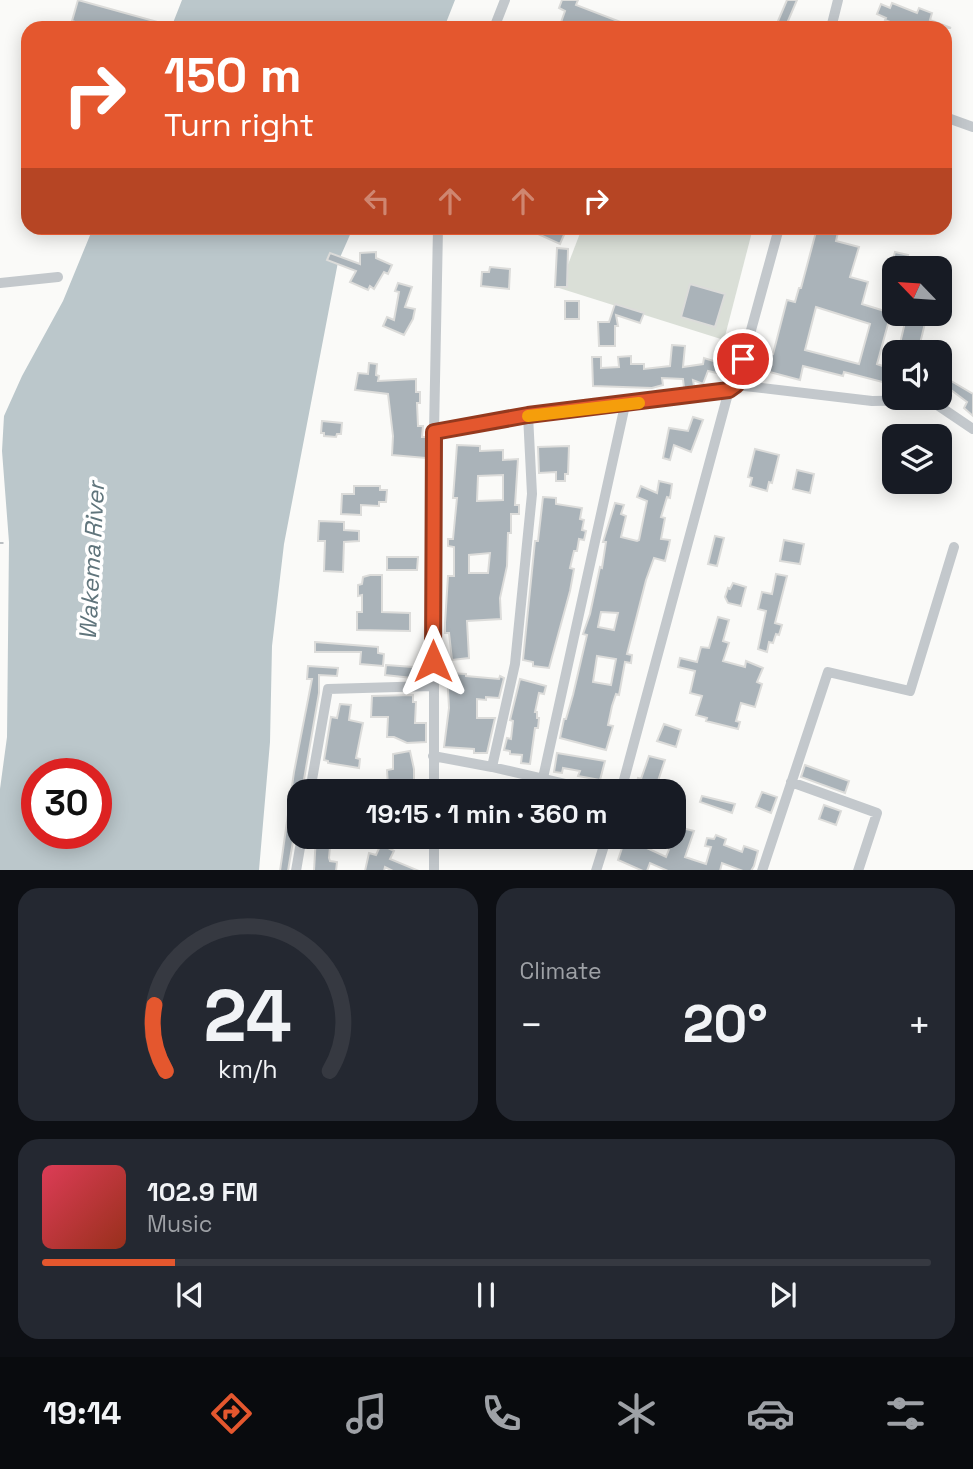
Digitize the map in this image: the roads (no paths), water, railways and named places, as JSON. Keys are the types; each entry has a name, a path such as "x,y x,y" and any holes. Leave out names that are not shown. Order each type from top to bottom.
{"street":[{"path":"497,21 505,0"},
{"path":"832,21 837,0"},
{"path":"952,120 973,127"},
{"path":"434,779 432,686 438,235"},
{"path":"624,779 777,235"},
{"path":"0,283 58,277"},
{"path":"434,432 528,415 625,405 732,388 872,401 930,400 973,429"},
{"path":"543,778 625,405"},
{"path":"492,767 517,651 532,494 528,415"},
{"path":"762,870 828,672 910,691 954,547"},
{"path":"312,779 328,689 432,686"},
{"path":"433,756 547,779"},
{"path":"791,782 877,813 858,870"},
{"path":"296,870 300,849"},
{"path":"434,849 434,870"},
{"path":"596,870 603,849"}],"water":[{"path":"182,0 455,0 447,21 174,21"},
{"name":"Wakema River","path":"90,235 350,235 338,262 284,544 272,646 270,742 259,870 0,870 0,789 7,737 9,542 2,451 4,416 22,376 63,301"}]}
